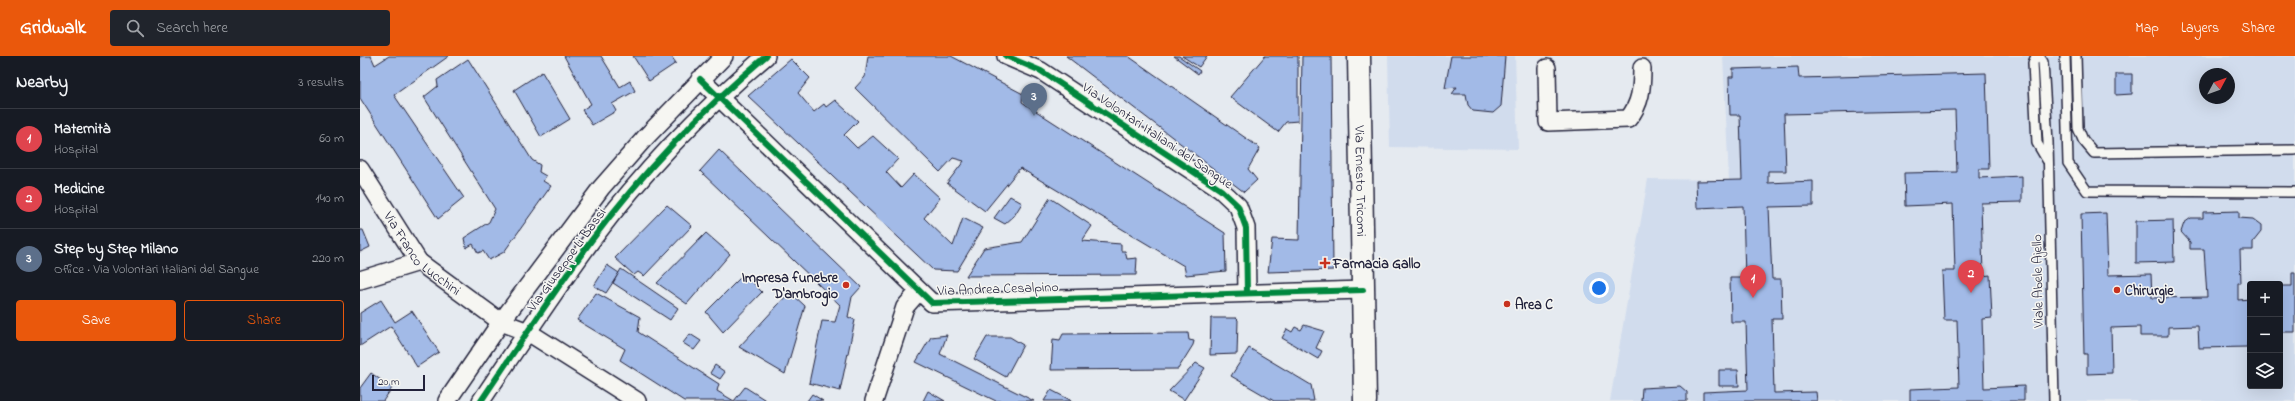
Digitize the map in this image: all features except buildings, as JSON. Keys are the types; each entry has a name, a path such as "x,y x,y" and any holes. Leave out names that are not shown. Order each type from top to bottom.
{"street":[{"name":"Via Giuseppe Li Bassi","path":"447,401 501,322 601,188 700,78 724,56"},
{"name":"Via Giuseppe Li Bassi","path":"481,401 592,240 658,161 719,97 766,56"},
{"name":"Via Volontari Italiani del Sangue","path":"1006,56 1041,71 1221,190 1238,206 1246,228 1247,293"},
{"name":"Via Ernesto Tricomi","path":"1359,56 1365,401"},
{"path":"1547,68 1548,122 1628,118 1636,110 1640,96 1642,68"},
{"name":"Via Andrea Cesalpino","path":"700,78 932,303 1363,290"},
{"name":"Via Franco Lucchini","path":"360,169 419,262 501,322 528,332 637,401"},
{"path":"360,280 419,262"},
{"path":"874,401 905,307 920,291"}],"lane":[{"name":"Viale Abele Ajello","path":"2038,56 2033,63 2037,143 2048,161 2054,401"},
{"path":"2065,56 2068,163 2087,191 2295,192"},
{"path":"2076,56 2078,128 2083,140 2094,153 2295,150"},
{"path":"2067,147 2083,140"}],"shaded area":[{"path":"1388,56 1515,56 1518,149 1390,147"},
{"path":"1723,56 2295,56 2295,401 1610,401 1648,179 1729,180"}],"cycle path":[{"path":"481,401 535,320 591,241 631,191 696,120 766,56"},
{"path":"1006,56 1041,71 1221,190 1238,206 1246,228 1247,293"},
{"path":"700,79 932,303 1363,290"}],"place":[{"name":"Step by Step Milano","path":"1034,116"},
{"name":"Farmacia Gallo","path":"1325,263"},
{"name":"Impresa funebre D'ambrogio","path":"846,285"},
{"name":"Chirurgie","path":"2117,290"},
{"name":"Medicine","path":"1971,293"},
{"name":"Maternità","path":"1753,298"},
{"name":"Area C","path":"1507,304"}]}
